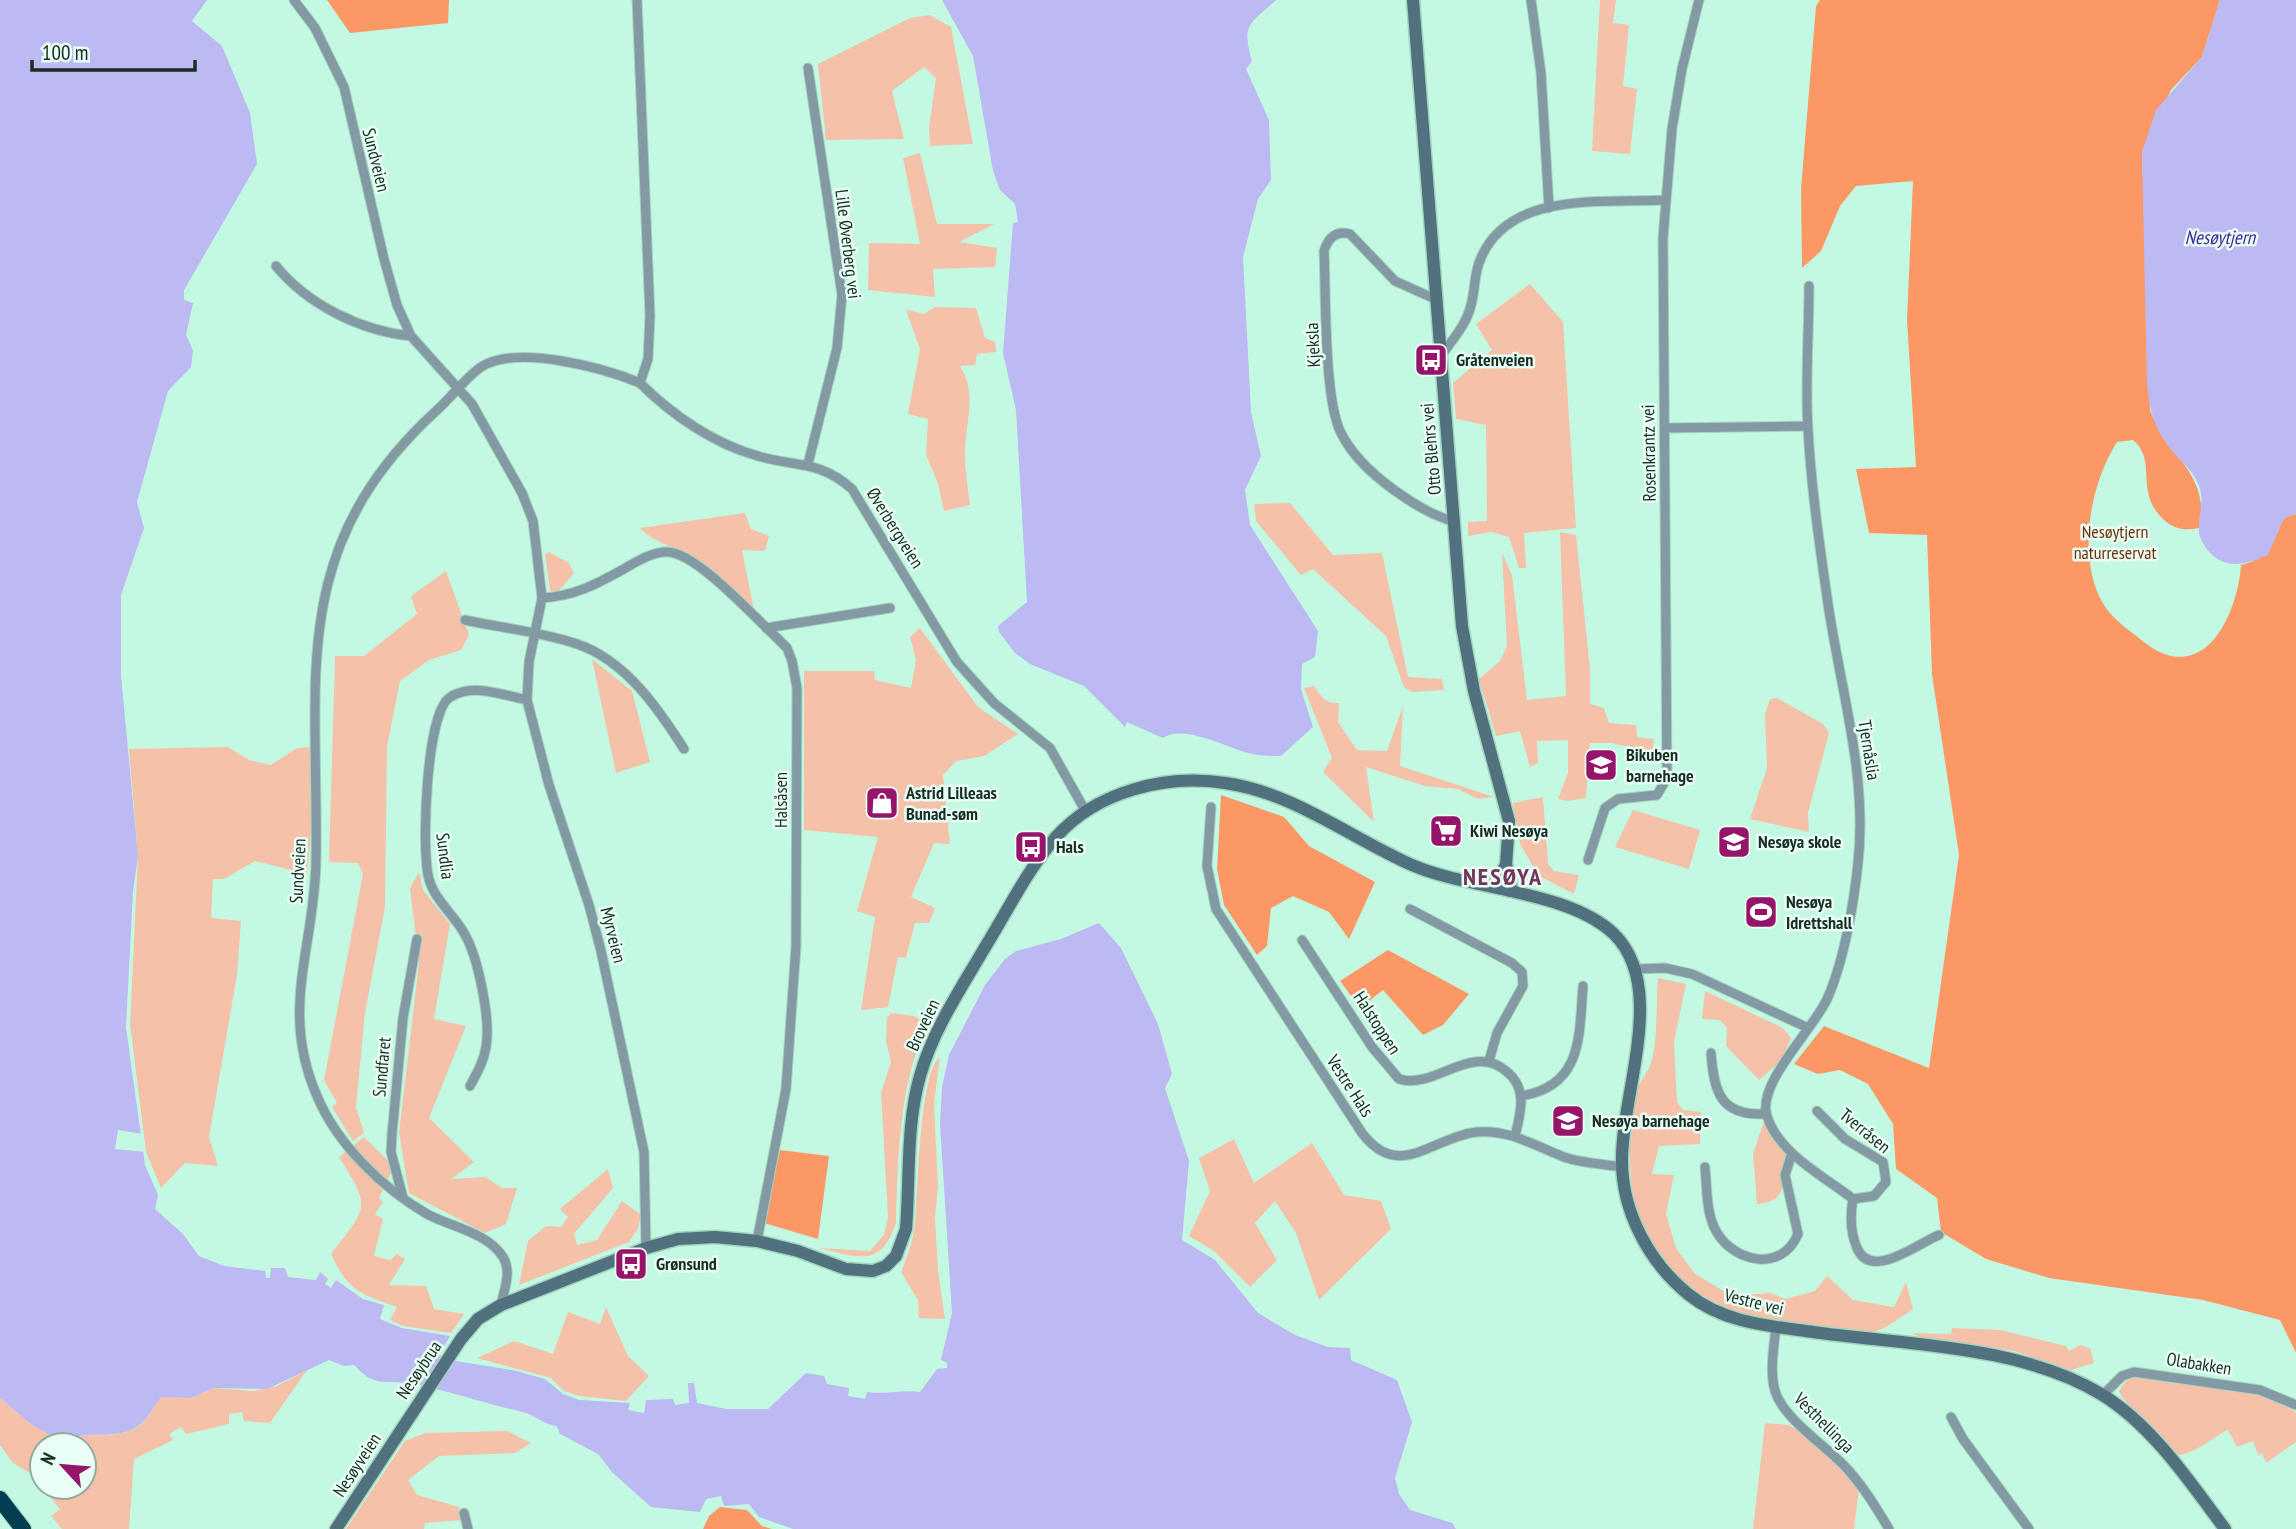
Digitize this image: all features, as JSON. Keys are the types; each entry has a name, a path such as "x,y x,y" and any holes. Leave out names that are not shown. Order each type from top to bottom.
{"highway":[{"path":"0,1499 23,1529"}],"street":[{"name":"Sundveien","path":"293,0 315,28 344,87 384,259 411,336 461,388"},
{"path":"637,0 650,316 648,359 640,383"},
{"name":"Otto Blehrs vei","path":"1413,0 1435,299 1467,660 1510,821 1506,865 1493,886"},
{"path":"1531,0 1541,73 1549,208"},
{"name":"Rosenkrantz vei","path":"1588,860 1605,808 1611,802 1657,794 1667,778 1665,200 1682,69 1699,0"},
{"name":"Lille Øverberg vei","path":"807,68 842,295 837,348 808,464"},
{"path":"1441,356 1469,313 1478,264 1495,234 1513,218 1549,208 1665,200"},
{"name":"Kjeksla","path":"1435,299 1395,281 1350,234 1334,235 1327,242 1324,251 1330,373 1340,431 1358,459 1376,478 1429,514 1455,522"},
{"path":"276,266 286,278 341,316 382,333 411,336"},
{"name":"Tjernåslia","path":"1806,1027 1820,1013 1835,977 1850,911 1862,828 1860,784 1818,531 1808,426 1810,286"},
{"name":"Sundveien","path":"501,1305 508,1279 506,1264 492,1245 428,1214 386,1187 359,1157 317,1098 298,1034 301,976 314,900 315,663 326,586 357,505 394,452 482,367 506,360 573,361 640,383"},
{"name":"Øverbergveien","path":"640,383 668,410 724,443 760,457 808,464 834,474 852,489 957,662 994,703 1050,748 1086,812"},
{"name":"Myrveien","path":"461,388 522,493 535,533 542,598 534,635 527,700 549,785 589,905 606,975 644,1152 646,1248"},
{"path":"1665,428 1808,426"},
{"name":"Halsåsen","path":"542,598 565,597 584,591 641,559 668,552 685,555 701,566 786,648 797,688 796,946 786,1089 757,1241"},
{"path":"766,628 890,608"},
{"path":"465,620 578,644 609,661 655,707 684,749"},
{"name":"Sundlia","path":"470,1086 486,1048 487,1021 467,938 429,880 424,843 433,735 438,712 448,699 462,691 484,691 527,700"},
{"name":"Broveien","path":"461,1339 478,1318 501,1305 646,1248 688,1239 757,1241 798,1251 856,1271 878,1270 896,1256 906,1229 916,1089 933,1037 1031,871 1055,839 1086,812 1118,795 1153,785 1197,780 1227,783 1281,800 1415,866 1493,886"},
{"name":"Vestre Hals","path":"1211,807 1207,866 1216,909 1368,1141 1394,1157 1406,1156 1476,1132 1515,1136 1566,1158 1622,1167"},
{"path":"1506,865 1511,877 1510,891"},
{"path":"1493,886 1576,912 1604,926 1628,951 1637,969 1665,968 1692,974 1806,1027 1774,1081 1767,1099 1765,1114 1777,1136 1792,1153 1853,1199 1850,1227 1860,1256 1881,1262 1939,1236"},
{"path":"1410,909 1512,963 1522,972 1523,986 1497,1033 1489,1061 1512,1076 1521,1096 1515,1136"},
{"name":"Sundfaret","path":"403,1198 391,1152 403,1018 417,939"},
{"name":"Halstoppen","path":"1302,940 1372,1047 1399,1079 1420,1081 1458,1065 1489,1061"},
{"name":"Vestre vei","path":"1637,969 1638,1023 1622,1167 1626,1195 1638,1230 1651,1254 1670,1278 1686,1293 1715,1311 1776,1327 2004,1357 2053,1370 2103,1395 2148,1434 2225,1529"},
{"path":"1521,1096 1548,1088 1570,1068 1578,1044 1583,986"},
{"path":"1712,1053 1717,1092 1726,1104 1749,1115 1765,1114"},
{"name":"Tverråsen","path":"1817,1111 1845,1139 1883,1162 1885,1182 1880,1190 1874,1196 1853,1199"},
{"path":"1705,1167 1709,1209 1713,1226 1721,1238 1754,1259 1769,1260 1788,1252 1798,1234 1785,1175 1792,1153"},
{"name":"Vesthellinga","path":"1776,1327 1774,1387 1780,1402 1789,1414 1828,1447 1851,1472 1889,1529"},
{"name":"Nesøybrua","path":"407,1420 461,1339"},
{"name":"Olabakken","path":"2103,1395 2122,1376 2134,1372 2260,1390 2296,1405"},
{"path":"1951,1417 1963,1439 2029,1529"},
{"name":"Nesøyveien","path":"336,1529 407,1420"},
{"path":"464,1513 468,1529"}],"shaded area":[{"path":"327,0 449,0 448,23 350,33"},
{"path":"1600,0 1616,0 1613,23 1629,25 1623,86 1637,89 1630,154 1592,151"},
{"name":"Nesøytjern naturreservat","path":"1820,0 2220,0 2202,57 2171,90 2142,152 2150,410 2194,480 2201,510 2199,528 2180,528 2163,519 2150,498 2144,457 2140,448 2133,440 2117,442 2094,496 2090,517 2089,558 2099,596 2114,618 2156,650 2171,656 2187,656 2201,650 2223,627 2236,595 2241,565 2266,553 2284,518 2296,514 2296,1353 2280,1320 2203,1300 2049,1278 1986,1259 1941,1232 1937,1198 1896,1169 1893,1124 1868,1084 1840,1070 1818,1074 1794,1064 1824,1026 1929,1068 1959,855 1932,674 1927,535 1869,533 1856,469 1916,467 1907,320 1913,181 1856,186 1840,206 1821,251 1802,268 1801,189 1816,6"},
{"path":"930,15 951,27 973,144 930,146 929,128 936,78 924,67 892,91 904,139 826,140 818,64 910,18"},
{"path":"920,153 937,224 994,224 959,242 997,248 995,267 933,269 935,297 868,290 869,243 920,244 903,158"},
{"path":"1530,284 1563,322 1576,528 1524,533 1526,568 1519,568 1509,537 1492,532 1468,536 1468,522 1487,521 1486,425 1456,419 1453,383 1492,350 1476,324"},
{"path":"935,307 976,308 985,338 995,342 996,352 977,354 975,365 960,366 965,376 969,398 965,454 970,505 944,511 938,483 926,455 928,419 908,414 920,349 906,310 924,314"},
{"path":"1290,503 1333,555 1382,553 1408,677 1442,679 1444,690 1412,692 1404,687 1386,636 1313,569 1301,575 1256,521 1254,504"},
{"path":"745,513 751,529 769,536 765,551 742,550 754,610 702,562 654,539 640,528"},
{"path":"1560,532 1576,535 1590,669 1590,704 1604,708 1609,723 1636,725 1637,737 1654,739 1653,752 1611,743 1590,743 1586,798 1568,801 1558,799 1568,773 1568,740 1537,741 1538,763 1530,767 1520,731 1496,736 1479,679 1500,661 1507,646 1502,553 1512,575 1527,700 1566,696"},
{"path":"549,552 569,563 574,573 558,592 550,591 545,554"},
{"path":"446,571 469,635 461,650 429,660 400,681 387,747 385,907 365,1013 356,1107 364,1133 353,1141 332,1107 337,1103 324,1080 363,874 358,863 329,862 335,656 364,656 417,614 411,596"},
{"path":"920,628 978,707 1018,734 984,756 956,761 943,775 950,844 934,843 911,897 935,908 929,923 915,923 906,958 898,957 888,1007 861,1010 875,917 857,911 878,837 804,830 804,671 874,671 875,680 911,688 916,660 910,637"},
{"path":"592,659 632,691 650,762 616,773"},
{"path":"1314,686 1327,701 1339,703 1338,722 1357,750 1387,751 1403,706 1400,766 1494,797 1478,799 1458,789 1425,786 1366,767 1374,822 1323,772 1332,758 1304,688"},
{"path":"1777,698 1823,724 1829,733 1808,813 1809,832 1750,819 1767,768 1765,714 1770,699"},
{"path":"228,747 249,760 271,765 297,748 311,747 313,811 307,874 255,861 224,879 213,879 211,918 241,921 237,975 209,1137 218,1166 185,1163 161,1188 146,1152 130,1024 138,856 129,749"},
{"path":"1221,795 1284,817 1309,846 1375,882 1349,939 1329,912 1293,896 1271,908 1267,946 1257,955 1224,905 1217,869"},
{"path":"1543,797 1548,864 1554,871 1579,875 1574,894 1539,876 1520,844 1513,803"},
{"path":"1633,810 1700,830 1689,869 1615,847"},
{"path":"419,872 423,890 450,924 434,1019 466,1026 429,1118 474,1162 451,1179 485,1177 502,1188 517,1188 506,1224 485,1233 409,1193 399,1133 419,963 410,888"},
{"path":"1388,950 1469,994 1443,1025 1423,1035 1383,990 1360,1008 1340,981"},
{"path":"1658,978 1686,984 1674,1042 1677,1102 1683,1110 1701,1112 1700,1144 1659,1146 1652,1174 1674,1175 1666,1214 1676,1248 1695,1274 1732,1296 1770,1293 1786,1299 1815,1291 1827,1276 1853,1300 1894,1307 1906,1282 1913,1309 1887,1326 1872,1332 1804,1327 1777,1322 1733,1312 1701,1299 1677,1281 1658,1259 1644,1234 1636,1207 1630,1149 1637,1091 1650,1067 1653,1054"},
{"path":"1705,991 1783,1028 1791,1038 1781,1061 1759,1080 1726,1046 1727,1028 1720,1020 1702,1019"},
{"path":"891,1013 914,1016 927,1024 905,1096 899,1146 896,1222 890,1237 876,1253 856,1256 819,1248 870,1251 884,1235 888,1217 881,1093 891,1062 886,1041 887,1018"},
{"path":"940,1057 934,1104 938,1187 935,1218 938,1270 945,1319 919,1318 918,1300 901,1272 915,1225 921,1135 928,1085 933,1067"},
{"path":"1764,1121 1786,1154 1780,1193 1768,1202 1757,1204 1753,1154"},
{"path":"364,1137 394,1167 379,1198 383,1202 375,1214 383,1219 374,1256 390,1260 397,1254 405,1259 389,1285 426,1286 434,1309 464,1314 451,1333 403,1326 390,1320 397,1307 356,1289 343,1276 331,1254 352,1226 361,1207 357,1187 339,1157"},
{"path":"1234,1139 1254,1183 1312,1143 1344,1195 1381,1201 1391,1229 1319,1300 1296,1233 1275,1201 1255,1223 1277,1260 1250,1287 1214,1251 1189,1236 1210,1191 1199,1158"},
{"path":"780,1150 829,1156 818,1239 764,1223"},
{"path":"608,1169 613,1188 574,1234 577,1245 597,1240 622,1201 641,1215 638,1229 629,1242 519,1285 528,1241 546,1226 561,1227 568,1217 560,1209"},
{"path":"606,1307 628,1356 649,1376 626,1401 579,1396 564,1391 551,1378 477,1358 514,1341 553,1354 568,1312 600,1324"},
{"path":"1952,1328 2000,1330 2066,1346 2069,1351 2080,1345 2090,1348 2094,1363 2071,1370 2014,1351 1922,1338 1912,1333 1951,1334"},
{"path":"307,1370 270,1423 244,1421 242,1412 229,1414 229,1424 186,1434 181,1427 169,1434 173,1440 134,1459 129,1529 62,1529 51,1516 60,1509 53,1501 98,1501 98,1435 120,1434 138,1427 161,1396 191,1398 214,1388 254,1391 277,1386"},
{"path":"2134,1377 2220,1386 2284,1404 2296,1413 2296,1442 2266,1463 2262,1453 2258,1455 2253,1441 2237,1447 2228,1430 2197,1449 2177,1455 2119,1391 2125,1382"},
{"path":"0,1398 32,1425 44,1431 28,1431 28,1472 13,1463 0,1445"},
{"path":"1765,1423 1789,1425 1804,1434 1859,1488 1854,1529 1753,1529"},
{"path":"507,1431 531,1443 515,1453 439,1456 408,1480 417,1495 459,1507 462,1520 425,1523 424,1529 346,1529 405,1441 425,1433"},
{"path":"720,1507 747,1510 762,1526 772,1529 703,1529 709,1516"}],"water":[{"path":"0,0 207,0 192,21 222,46 250,113 257,164 184,290 184,300 193,303 186,335 193,350 191,367 168,391 137,502 144,528 121,595 121,675 138,856 133,891 126,1027 145,1165 158,1195 155,1209 183,1234 199,1256 224,1266 265,1271 266,1278 270,1278 271,1268 285,1268 288,1277 316,1280 320,1272 328,1279 325,1284 331,1288 336,1280 363,1299 384,1305 380,1319 402,1328 450,1336 439,1355 545,1379 563,1394 579,1400 630,1403 628,1410 644,1413 646,1400 673,1399 675,1405 689,1403 688,1383 694,1383 697,1403 726,1409 768,1409 806,1373 824,1376 827,1384 849,1388 848,1396 865,1399 867,1392 920,1392 937,1369 947,1368 947,1363 941,1360 952,1313 940,1124 942,1087 949,1055 985,985 1005,959 1016,951 1061,939 1099,923 1121,948 1158,1024 1172,1074 1165,1088 1189,1161 1182,1240 1215,1260 1258,1313 1295,1335 1328,1347 1350,1348 1351,1360 1397,1380 1412,1422 1395,1478 1399,1494 1410,1510 1452,1523 1456,1529 793,1529 759,1517 749,1504 724,1506 721,1496 706,1499 700,1512 651,1507 613,1473 598,1454 560,1434 557,1426 523,1412 441,1390 413,1384 381,1382 362,1373 354,1365 344,1366 329,1360 267,1389 214,1388 191,1398 161,1397 137,1427 119,1433 98,1435 98,1431 43,1431 0,1398"},
{"path":"942,0 1276,0 1254,20 1247,39 1252,61 1246,69 1269,120 1271,180 1258,199 1243,257 1251,412 1261,456 1245,490 1250,525 1318,631 1315,657 1302,664 1301,689 1313,727 1281,756 1252,754 1183,733 1163,738 1127,722 1125,727 1084,686 1030,664 1015,653 999,632 998,626 1027,602 1016,410 1003,353 1013,223 1018,222 1015,204 1000,190 993,171 973,56"},
{"name":"Nesøytjern","path":"2220,0 2296,0 2296,514 2284,518 2268,555 2235,564 2220,560 2202,541 2199,531 2201,502 2198,483 2159,432 2151,408 2147,382 2142,152 2156,110 2202,57"}],"pier":[{"path":"118,1130 143,1134 146,1152 115,1149"}],"place":[{"name":"Gråtenveien","path":"1431,360"},
{"name":"Bikuben barnehage","path":"1601,765"},
{"name":"Astrid Lilleaas Bunad-søm","path":"882,803"},
{"name":"Kiwi Nesøya","path":"1446,831"},
{"name":"Nesøya skole","path":"1734,842"},
{"name":"Hals","path":"1031,847"},
{"name":"Nesøya Idrettshall","path":"1761,912"},
{"name":"Nesøya barnehage","path":"1568,1121"},
{"name":"Grønsund","path":"631,1264"}],"district":[{"name":"NESØYA","path":"1503,877"}]}
